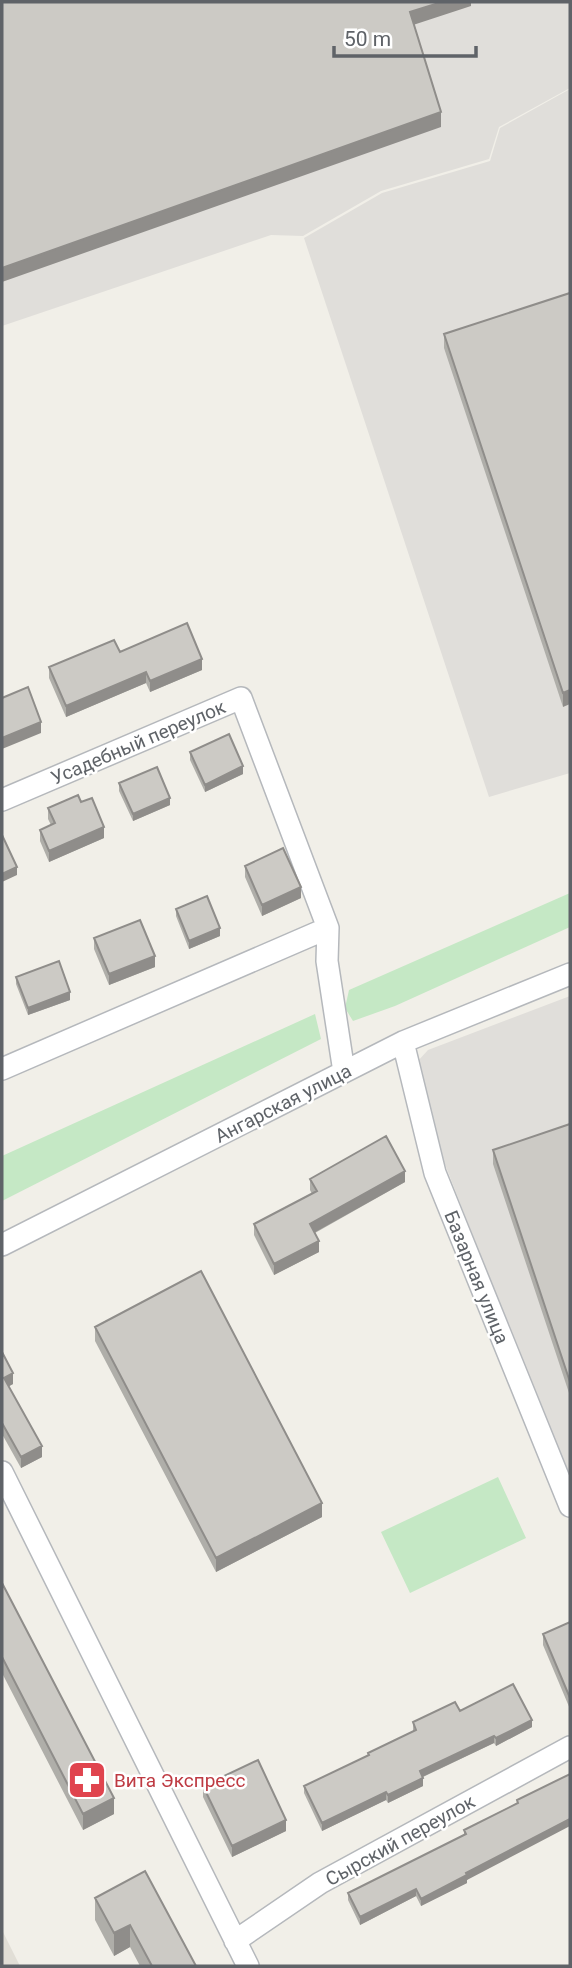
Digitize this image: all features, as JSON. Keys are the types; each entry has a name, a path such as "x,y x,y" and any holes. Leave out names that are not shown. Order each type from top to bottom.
{"street":[{"name":"Усадебный переулок","path":"2,800 241,698 328,928 327,961 344,1072"},
{"path":"2,1069 328,928"},
{"name":"Ангарская улица","path":"2,1245 403,1042 570,974"},
{"name":"Базарная улица","path":"403,1042 435,1173 570,1506"},
{"path":"2,1472 248,1966"},
{"name":"Сырский переулок","path":"235,1941 320,1883 570,1747"}],"shaded area":[{"path":"2,2 570,2 570,88 499,127 489,159 381,191 303,236 271,235 2,326"},
{"path":"570,89 570,773 489,797 304,238 382,193 490,161 500,128"},
{"path":"570,996 570,1484 432,1131 417,1062 428,1050"},
{"path":"2,1930 20,1966 2,1966"}],"green space":[{"path":"570,893 570,927 395,1006 353,1021 345,1008 349,990"},
{"path":"315,1014 321,1039 2,1201 2,1156"},
{"path":"498,1477 526,1538 410,1593 381,1532"}],"building":[{"path":"2,2 442,2 410,12 441,112 2,268"},
{"path":"570,293 570,690 563,693 444,334"},
{"path":"187,623 202,659 150,681 146,672 66,706 49,667 114,640 120,652"},
{"path":"28,687 41,722 2,738 2,698"},
{"path":"229,734 243,766 205,785 190,752"},
{"path":"157,767 170,798 133,814 119,783"},
{"path":"78,795 81,802 92,798 104,827 49,851 40,830 55,823 48,808"},
{"path":"2,835 17,867 2,874"},
{"path":"283,848 301,887 262,905 245,866"},
{"path":"207,896 220,928 189,941 176,909"},
{"path":"140,920 155,956 109,974 94,938"},
{"path":"59,961 70,992 28,1008 16,977"},
{"path":"570,1124 570,1382 493,1150"},
{"path":"386,1136 405,1171 310,1224 319,1241 274,1264 254,1224 317,1191 310,1179"},
{"path":"201,1271 322,1503 216,1558 95,1327"},
{"path":"2,1352 13,1373 4,1378 42,1446 21,1457 2,1423"},
{"path":"2,1583 114,1798 83,1814 2,1657"},
{"path":"570,1622 570,1698 543,1634"},
{"path":"513,1684 532,1720 420,1771 423,1778 388,1795 386,1792 322,1823 304,1786 416,1730 413,1722 455,1702 460,1711"},
{"path":"258,1760 286,1820 232,1846 203,1786"},
{"path":"570,1774 570,1819 421,1899 416,1889 360,1917 348,1893 466,1834 464,1830"},
{"path":"145,1871 196,1966 152,1966 130,1925 114,1933 95,1898"}],"place":[{"name":"Вита Экспресс","path":"87,1780"}]}
